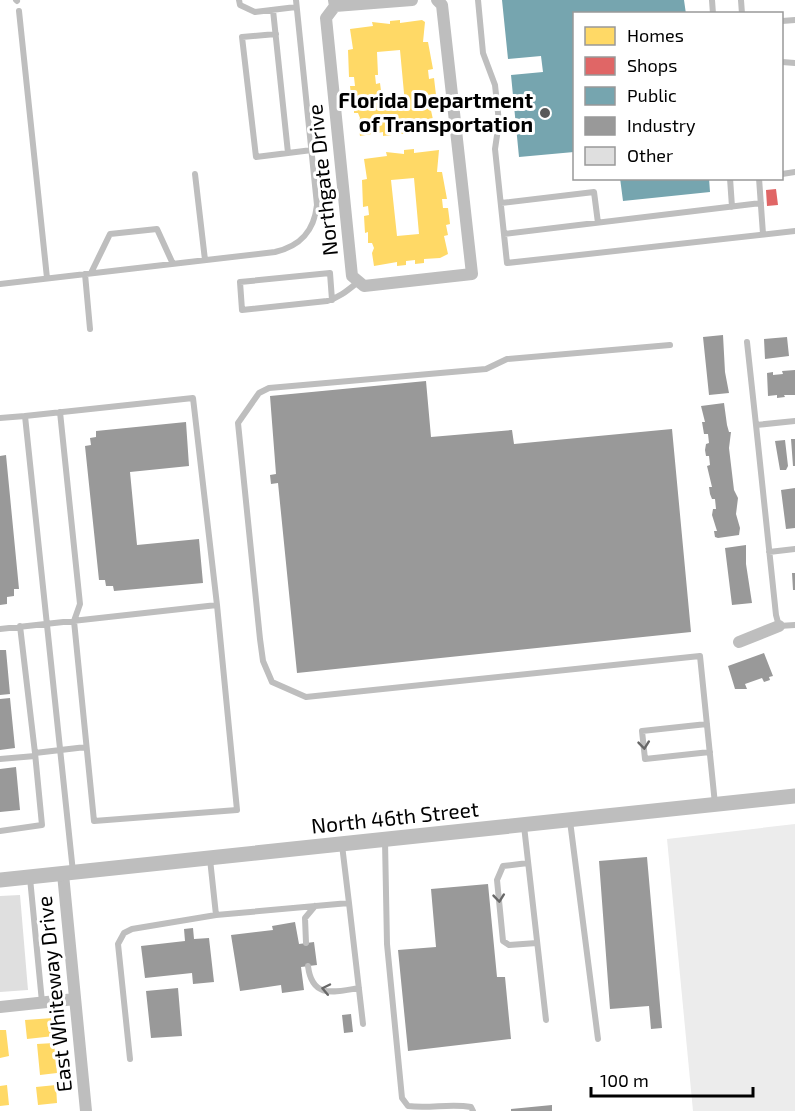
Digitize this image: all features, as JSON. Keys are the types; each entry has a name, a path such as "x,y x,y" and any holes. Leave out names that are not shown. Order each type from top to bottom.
{"street":[{"name":"Northgate Drive","path":"412,0 335,3 326,18 352,276 364,286 472,273 442,5 437,0"},
{"path":"739,642 779,626"},
{"name":"North 46th Street","path":"0,880 795,796"},
{"name":"East Whiteway Drive","path":"68,873 75,999 86,1111"},
{"path":"0,1007 75,999"}],"lane":[{"path":"0,284 275,252 291,248 303,239 316,218 318,205 296,4 255,12 240,5 239,0"},
{"path":"478,0 483,53 495,85 498,112 495,149 507,263 795,231"},
{"path":"273,10 288,153"},
{"path":"19,11 47,278"},
{"path":"276,34 242,37 256,157 312,150"},
{"path":"195,174 205,260"},
{"path":"730,180 732,207"},
{"path":"759,180 763,234"},
{"path":"501,203 594,192 598,223"},
{"path":"504,234 761,203"},
{"path":"90,329 88,274 110,234 157,229 173,264"},
{"path":"332,300 330,273 240,282 242,310 332,300 358,281"},
{"path":"747,342 779,626 795,625"},
{"path":"670,345 507,359 486,369 269,388 255,398 238,423 260,639 263,661 272,682 306,697 700,656 715,805"},
{"path":"0,418 193,398 217,605 237,810 94,821 74,621 80,604 60,412"},
{"path":"25,416 59,750 68,873"},
{"path":"756,425 795,421"},
{"path":"769,552 795,549"},
{"path":"0,628 217,605"},
{"path":"0,831 42,825 20,626"},
{"path":"707,724 642,731 644,750 645,759 710,752"},
{"path":"0,759 87,747"},
{"path":"570,820 598,1039"},
{"path":"524,826 546,1020"},
{"path":"385,840 387,944 402,1098 408,1106 454,1104 471,1107 473,1111"},
{"path":"342,845 363,1024"},
{"path":"210,859 216,915"},
{"path":"528,863 503,866 497,880 503,941 509,945 537,943"},
{"path":"30,877 42,1002"},
{"path":"130,1059 118,944 124,933 132,929 216,915 349,903"},
{"path":"306,943 305,918 315,906"},
{"path":"308,966 311,982 316,988 326,991 359,988"}],"shaded area":[{"path":"795,824 795,1111 693,1111 667,839"}],"building: Homes":[{"path":"400,20 400,23 422,20 425,22 423,42 428,42 433,69 428,70 429,79 434,78 436,95 432,95 434,106 430,106 434,124 426,129 410,130 410,133 401,134 401,130 392,131 392,135 383,136 383,132 360,136 358,123 360,118 358,113 354,113 350,86 355,86 354,77 349,77 348,50 353,49 350,29 373,26 372,22 390,24 390,21","holes":["400,50 405,104 383,106 380,83 376,84 377,52"]},
{"path":"414,149 414,153 439,150 437,172 442,172 447,199 442,199 443,208 448,208 450,224 446,225 448,235 444,236 448,254 440,258 424,259 424,263 415,264 415,260 406,261 406,265 397,266 397,262 374,266 372,253 374,248 372,243 368,243 368,232 365,233 364,216 369,215 368,206 363,207 362,180 367,179 364,159 387,156 386,152 404,154 404,150","holes":["414,178 419,234 397,236 391,180"]},
{"path":"53,1018 54,1036 27,1039 25,1020"},
{"path":"0,1030 6,1030 9,1056 0,1058"},
{"path":"54,1043 57,1073 40,1075 37,1044"},
{"path":"7,1085 9,1105 0,1106 0,1086"},
{"path":"56,1085 57,1103 38,1105 36,1087"}],"building: Shops":[{"path":"776,189 778,205 767,206 766,190"}],"building: Public":[{"name":"Florida Department of Transportation","path":"502,0 684,0 686,12 573,12 573,152 519,157 511,75 543,72 541,56 508,59"},
{"path":"620,180 709,180 710,192 623,201"}],"building: Industry":[{"path":"723,335 725,372 729,393 709,395 703,337"},
{"path":"787,337 789,356 765,359 764,339"},
{"path":"795,370 795,395 784,395 785,397 777,398 777,395 768,396 767,373 783,374 782,371"},
{"path":"426,381 431,437 512,430 514,444 672,429 691,632 297,673 278,483 271,484 270,475 276,474 270,396"},
{"path":"724,403 727,425 731,432 729,448 734,490 738,498 736,514 740,528 739,535 718,538 715,537 714,531 717,531 712,515 713,509 716,509 715,499 712,499 709,487 712,487 707,466 710,465 709,456 706,456 705,450 706,444 709,443 708,434 704,434 702,422 705,422 701,406"},
{"path":"186,422 189,466 130,472 137,545 199,539 203,583 114,591 113,586 106,586 105,580 99,580 85,446 91,445 90,438 96,437 96,431"},
{"path":"791,439 795,439 795,466 793,466"},
{"path":"785,440 788,466 786,470 780,470 775,441"},
{"path":"6,455 19,589 14,589 14,596 7,597 7,604 0,605 0,456"},
{"path":"795,488 795,528 786,529 781,490"},
{"path":"746,545 746,564 752,603 732,605 725,548"},
{"path":"792,573 795,573 795,590 793,590"},
{"path":"0,650 6,650 10,694 0,695"},
{"path":"764,653 773,676 769,677 770,680 764,682 762,678 745,684 747,689 735,689 728,666"},
{"path":"10,698 15,748 0,750 0,699"},
{"path":"16,767 20,810 0,812 0,769"},
{"path":"647,857 662,1028 651,1029 649,1006 610,1009 599,861"},
{"path":"488,884 497,977 505,977 511,1039 408,1051 398,950 436,947 431,889"},
{"path":"295,922 299,944 314,942 317,965 301,967 304,990 282,993 281,985 240,991 231,935 273,930 272,926"},
{"path":"193,928 194,939 209,938 214,982 193,984 192,973 145,978 141,946 185,941 184,929"},
{"path":"178,988 182,1036 151,1038 146,991"},
{"path":"351,1014 353,1032 344,1033 342,1015"},
{"path":"552,1105 552,1111 511,1111 511,1109"}],"building: Other":[{"path":"20,895 28,990 0,992 0,896"}],"place":[{"name":"Florida Department of Transportation","path":"545,113"}]}
